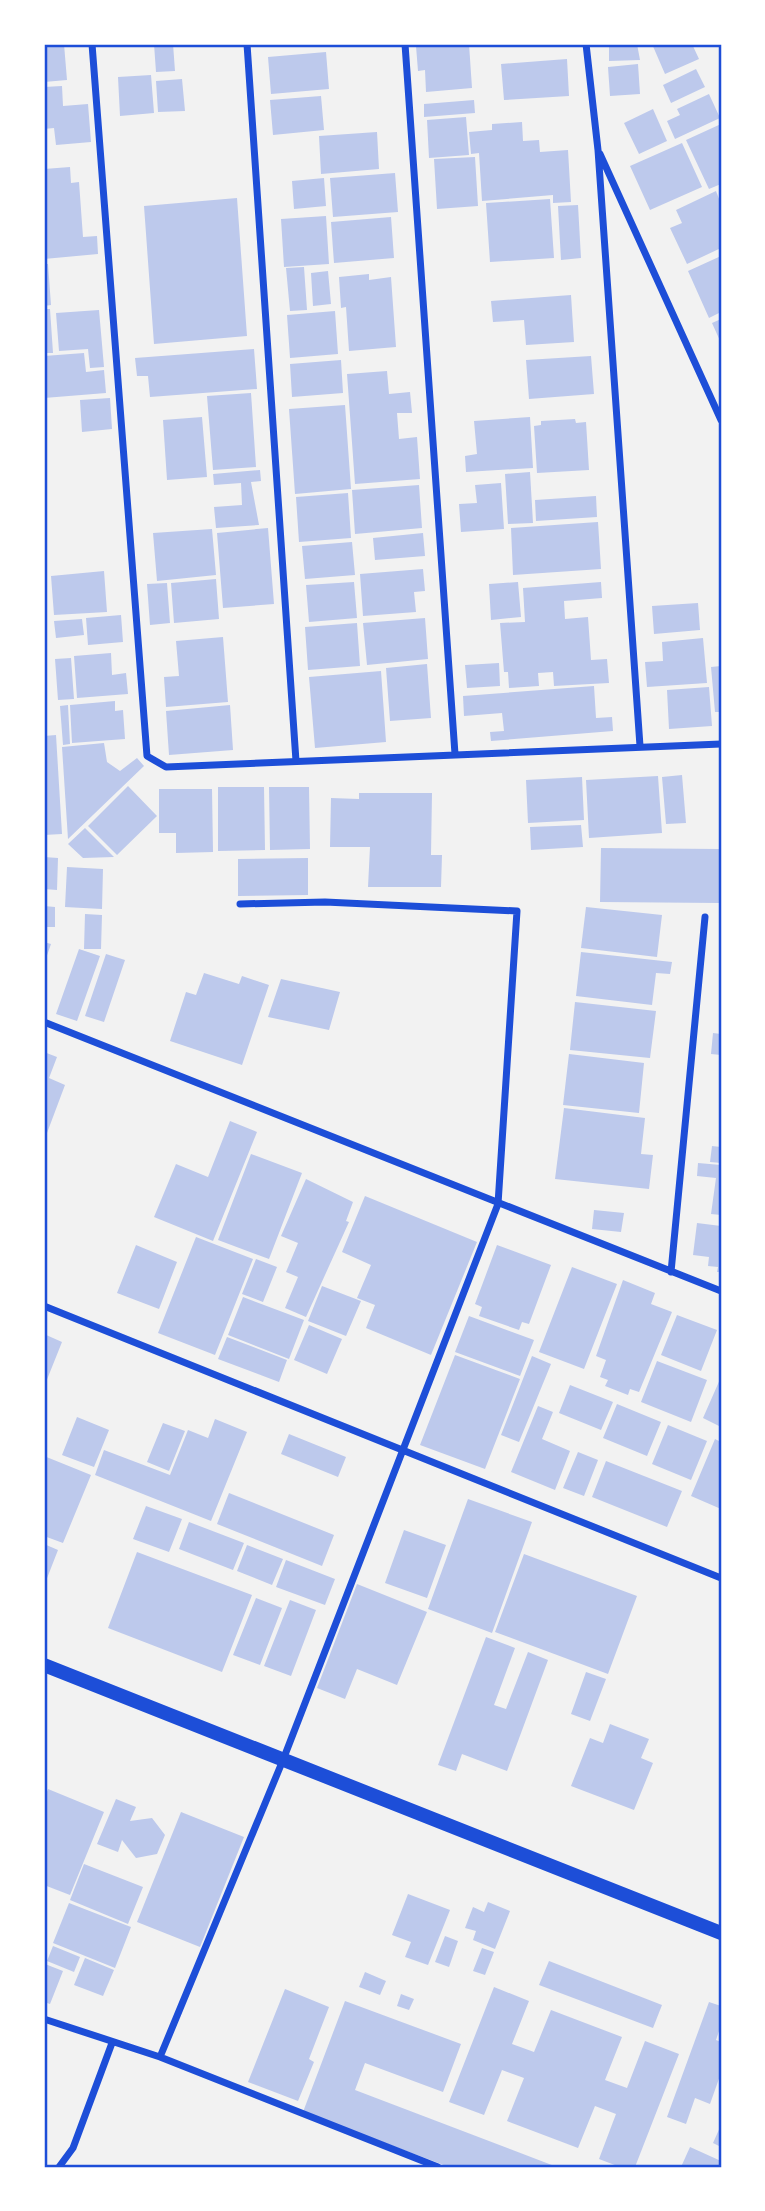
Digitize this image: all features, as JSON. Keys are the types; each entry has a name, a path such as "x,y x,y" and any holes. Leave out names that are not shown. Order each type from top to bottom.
{"main road":[{"path":"44,1665 721,1933"}],"street":[{"path":"92,44 147,756 166,766 721,744"},
{"path":"247,44 296,761"},
{"path":"405,44 455,754"},
{"path":"586,44 598,150 640,746"},
{"path":"598,150 721,420"},
{"path":"160,2057 283,1760 498,1204 517,911 325,902 240,904"},
{"path":"671,1272 705,917"},
{"path":"44,1022 721,1292"},
{"path":"44,1307 721,1578"},
{"path":"44,2019 160,2057 438,2167"},
{"path":"59,2167 74,2148 112,2043"}],"building":[{"path":"44,44 64,44 67,80 44,82"},
{"path":"154,44 173,44 175,71 156,72"},
{"path":"469,44 472,88 426,92 425,70 418,71 416,46"},
{"path":"609,44 637,44 640,60 609,61"},
{"path":"652,44 692,44 699,59 665,74"},
{"path":"326,52 329,89 271,94 268,57"},
{"path":"567,59 569,96 504,100 501,64"},
{"path":"638,64 640,94 610,96 608,67"},
{"path":"696,69 705,87 671,103 663,85"},
{"path":"151,75 154,113 120,116 118,77"},
{"path":"182,79 185,111 158,112 156,81"},
{"path":"62,86 63,106 88,104 91,142 56,145 54,128 44,129 44,87"},
{"path":"709,94 720,118 675,139 667,121 680,115 677,109"},
{"path":"321,96 324,130 273,135 270,100"},
{"path":"474,100 475,113 424,117 424,104"},
{"path":"653,109 667,141 639,154 624,123"},
{"path":"466,117 469,155 429,158 427,120"},
{"path":"522,122 523,141 539,140 540,152 568,150 571,202 553,203 553,195 482,201 479,153 471,154 469,132 492,130 492,124"},
{"path":"721,124 721,184 709,189 686,140"},
{"path":"377,132 379,169 321,174 319,136"},
{"path":"682,143 702,187 650,210 630,166"},
{"path":"475,157 478,206 437,209 434,159"},
{"path":"70,167 71,183 79,182 83,237 97,236 98,254 44,259 44,169"},
{"path":"395,173 398,212 333,217 330,178"},
{"path":"324,178 326,206 294,209 292,181"},
{"path":"716,191 721,204 721,248 687,264 670,228 682,223 676,210"},
{"path":"237,198 247,336 154,344 144,206"},
{"path":"550,199 554,258 490,262 486,203"},
{"path":"578,205 581,258 561,260 558,206"},
{"path":"326,216 329,264 284,267 281,219"},
{"path":"391,217 394,258 334,263 331,222"},
{"path":"721,256 721,312 709,318 688,271"},
{"path":"44,264 48,264 51,305 44,306"},
{"path":"304,267 307,310 290,311 286,268"},
{"path":"328,271 331,304 313,306 311,273"},
{"path":"369,274 369,280 391,277 396,347 349,351 346,307 341,308 339,277"},
{"path":"571,295 574,342 526,345 524,320 493,322 491,301"},
{"path":"44,309 50,309 53,353 44,353"},
{"path":"99,310 104,367 90,368 88,349 59,351 56,313"},
{"path":"335,311 338,354 290,358 287,315"},
{"path":"721,319 721,343 712,323"},
{"path":"254,349 257,389 150,397 148,376 137,376 135,358"},
{"path":"84,353 86,372 104,370 106,393 44,398 44,356"},
{"path":"591,356 594,394 529,399 526,360"},
{"path":"341,360 343,393 292,397 290,364"},
{"path":"387,371 389,394 410,392 412,413 397,413 399,439 417,437 420,479 355,484 347,374"},
{"path":"251,393 256,467 213,470 207,396"},
{"path":"110,398 112,429 82,432 80,400"},
{"path":"345,405 351,489 295,494 289,409"},
{"path":"202,417 207,477 167,480 163,420"},
{"path":"530,417 533,468 466,472 465,456 477,454 474,421"},
{"path":"575,419 576,423 586,422 589,470 537,473 534,426 541,425 541,421"},
{"path":"260,470 261,481 251,482 259,525 216,528 214,507 242,505 241,483 214,485 213,474"},
{"path":"530,472 533,523 508,524 505,474"},
{"path":"501,483 504,529 461,532 459,504 477,503 475,485"},
{"path":"419,485 422,528 355,534 352,490"},
{"path":"348,493 351,538 299,542 296,497"},
{"path":"596,496 597,517 536,521 535,500"},
{"path":"598,522 601,569 513,575 511,528"},
{"path":"268,528 274,604 223,608 217,533"},
{"path":"212,529 216,575 157,581 153,533"},
{"path":"423,533 425,556 375,560 373,538"},
{"path":"352,542 355,575 305,579 302,546"},
{"path":"423,569 425,591 414,592 416,612 363,616 360,574"},
{"path":"104,571 107,612 54,615 51,576"},
{"path":"216,579 219,619 174,623 171,583"},
{"path":"354,582 357,618 309,622 306,585"},
{"path":"518,582 521,617 491,620 489,584"},
{"path":"601,582 602,598 564,601 565,619 588,617 591,660 607,659 609,683 554,686 553,672 538,673 539,686 509,688 508,672 504,672 500,623 525,622 523,588"},
{"path":"167,583 170,623 150,625 147,584"},
{"path":"698,603 700,630 654,634 652,606"},
{"path":"121,615 123,642 88,645 86,618"},
{"path":"425,618 428,659 367,665 363,623"},
{"path":"82,619 84,635 56,638 54,621"},
{"path":"357,623 360,666 308,670 305,627"},
{"path":"223,637 228,702 166,707 164,677 179,676 176,641"},
{"path":"703,638 707,683 647,687 645,662 663,661 662,642"},
{"path":"111,653 112,675 126,673 128,694 77,698 74,656"},
{"path":"71,658 74,699 58,700 55,659"},
{"path":"499,663 500,686 467,688 465,665"},
{"path":"427,664 431,718 390,721 386,668"},
{"path":"721,666 721,712 715,712 711,667"},
{"path":"381,671 386,742 315,748 309,677"},
{"path":"594,686 596,718 612,717 613,731 491,741 490,732 504,731 502,713 464,716 463,696"},
{"path":"709,687 712,726 669,729 667,690"},
{"path":"115,701 115,711 123,710 125,739 72,743 70,705"},
{"path":"68,705 70,744 63,745 60,706"},
{"path":"230,705 233,750 169,755 166,711"},
{"path":"56,735 62,834 44,835 44,736"},
{"path":"104,743 107,762 120,771 137,758 144,766 68,839 62,747"},
{"path":"682,775 686,823 666,824 662,777"},
{"path":"658,776 662,833 589,838 586,780"},
{"path":"582,777 584,820 528,823 526,780"},
{"path":"128,786 157,816 117,855 88,826"},
{"path":"218,787 264,787 265,850 218,851"},
{"path":"269,787 309,787 310,849 270,850"},
{"path":"159,789 212,789 213,852 176,853 176,833 159,833"},
{"path":"359,793 432,793 431,855 442,855 441,887 368,887 370,847 330,847 331,798 359,799"},
{"path":"581,825 583,847 531,850 530,827"},
{"path":"85,828 114,857 83,858 68,844"},
{"path":"601,848 719,849 719,903 600,902"},
{"path":"44,857 58,858 57,890 44,889"},
{"path":"308,858 308,895 238,896 238,859"},
{"path":"67,867 103,869 102,909 65,907"},
{"path":"44,906 55,907 55,927 44,927"},
{"path":"586,907 662,915 657,957 581,948"},
{"path":"85,914 102,915 101,949 84,949"},
{"path":"44,942 51,944 44,964"},
{"path":"79,949 100,956 77,1021 56,1014"},
{"path":"581,952 672,962 670,974 656,973 652,1005 576,996"},
{"path":"106,954 125,960 104,1022 85,1016"},
{"path":"204,973 239,984 242,976 269,985 242,1065 170,1041 186,992 196,995"},
{"path":"281,979 340,992 329,1030 268,1017"},
{"path":"575,1002 656,1011 650,1058 570,1050"},
{"path":"713,1033 721,1034 721,1055 711,1054"},
{"path":"44,1052 57,1057 49,1078 65,1085 44,1141"},
{"path":"569,1054 644,1063 639,1113 563,1105"},
{"path":"564,1108 645,1118 641,1154 653,1155 649,1189 555,1179"},
{"path":"230,1121 257,1132 213,1241 154,1217 176,1164 208,1177"},
{"path":"712,1146 721,1147 721,1163 710,1162"},
{"path":"251,1154 302,1173 269,1259 218,1240"},
{"path":"698,1163 721,1165 721,1215 711,1214 716,1178 697,1176"},
{"path":"306,1179 353,1202 346,1221 349,1222 306,1317 285,1308 298,1277 286,1272 298,1243 281,1236"},
{"path":"365,1196 477,1242 431,1355 366,1328 375,1305 357,1298 371,1265 342,1252"},
{"path":"594,1210 624,1213 621,1232 592,1229"},
{"path":"697,1223 721,1226 721,1272 717,1272 718,1267 708,1266 709,1257 693,1255"},
{"path":"196,1237 253,1259 215,1355 158,1333"},
{"path":"136,1245 177,1262 159,1309 117,1293"},
{"path":"497,1245 551,1265 529,1324 522,1322 519,1330 479,1316 482,1307 475,1304"},
{"path":"256,1259 277,1267 263,1302 242,1294"},
{"path":"572,1267 617,1284 584,1369 539,1352"},
{"path":"623,1280 655,1293 651,1304 672,1312 639,1392 630,1389 628,1395 605,1386 608,1380 600,1377 606,1360 596,1356"},
{"path":"322,1286 361,1301 346,1336 308,1321"},
{"path":"243,1297 304,1320 289,1359 228,1335"},
{"path":"677,1315 717,1330 701,1371 661,1355"},
{"path":"469,1316 534,1340 520,1376 455,1352"},
{"path":"309,1325 342,1339 327,1374 294,1360"},
{"path":"44,1334 62,1342 44,1387"},
{"path":"227,1337 287,1360 279,1382 218,1359"},
{"path":"455,1355 520,1379 485,1469 420,1445"},
{"path":"532,1356 551,1364 519,1442 501,1435"},
{"path":"657,1361 707,1380 691,1422 641,1402"},
{"path":"721,1377 721,1427 703,1418"},
{"path":"570,1385 613,1402 601,1430 559,1413"},
{"path":"617,1404 661,1422 647,1456 603,1438"},
{"path":"538,1406 553,1412 542,1439 570,1451 555,1490 511,1472"},
{"path":"77,1417 109,1430 94,1467 62,1455"},
{"path":"215,1419 247,1432 211,1521 95,1475 104,1450 170,1475 188,1430 208,1438"},
{"path":"163,1423 185,1431 169,1471 147,1462"},
{"path":"668,1425 707,1441 691,1480 652,1464"},
{"path":"289,1434 346,1457 338,1477 281,1454"},
{"path":"715,1439 721,1442 721,1509 691,1496"},
{"path":"578,1452 598,1460 584,1496 563,1488"},
{"path":"44,1456 91,1475 63,1543 44,1536"},
{"path":"606,1461 682,1491 667,1527 592,1497"},
{"path":"229,1493 334,1535 322,1566 217,1524"},
{"path":"468,1499 532,1522 492,1633 428,1609"},
{"path":"146,1506 182,1519 169,1552 133,1539"},
{"path":"189,1522 244,1543 233,1570 179,1549"},
{"path":"404,1530 446,1545 427,1598 385,1583"},
{"path":"44,1544 58,1550 44,1586"},
{"path":"247,1545 283,1559 272,1585 237,1571"},
{"path":"137,1552 252,1595 222,1672 108,1628"},
{"path":"524,1554 637,1596 608,1674 495,1632"},
{"path":"286,1560 335,1579 325,1605 276,1587"},
{"path":"357,1584 427,1612 397,1685 357,1669 345,1699 317,1688"},
{"path":"256,1598 282,1608 260,1665 233,1655"},
{"path":"290,1600 316,1610 291,1676 264,1666"},
{"path":"486,1637 515,1648 494,1705 506,1709 528,1652 548,1660 507,1771 462,1754 456,1771 438,1765"},
{"path":"586,1672 606,1679 590,1721 571,1714"},
{"path":"610,1724 649,1739 641,1758 653,1763 634,1810 571,1786 590,1738 603,1743"},
{"path":"48,1789 104,1812 70,1895 44,1885 44,1800"},
{"path":"116,1799 136,1807 130,1821 152,1818 165,1835 157,1854 136,1858 122,1840 118,1852 97,1844"},
{"path":"181,1812 244,1837 200,1947 137,1922"},
{"path":"84,1864 143,1887 128,1924 70,1900"},
{"path":"408,1894 450,1910 428,1965 405,1957 411,1942 392,1935"},
{"path":"488,1902 510,1911 495,1949 473,1940 476,1931 465,1928 473,1907 484,1912"},
{"path":"69,1903 131,1927 115,1968 53,1943"},
{"path":"445,1936 458,1941 449,1967 435,1962"},
{"path":"53,1946 80,1957 74,1972 47,1961"},
{"path":"482,1948 494,1952 485,1975 473,1971"},
{"path":"85,1958 114,1970 103,1996 74,1985"},
{"path":"549,1961 662,2005 653,2028 539,1985"},
{"path":"45,1964 63,1971 50,2004 44,2002"},
{"path":"365,1972 386,1981 380,1995 359,1987"},
{"path":"494,1987 529,2001 512,2044 534,2052 551,2010 622,2037 605,2080 627,2088 645,2041 679,2054 635,2167 620,2167 599,2159 616,2114 595,2106 578,2148 507,2121 524,2078 502,2070 484,2115 449,2102"},
{"path":"285,1989 329,2007 309,2059 314,2062 298,2101 248,2082"},
{"path":"401,1994 414,1999 409,2010 397,2006"},
{"path":"345,2001 461,2044 443,2092 365,2063 355,2090 557,2167 449,2167 303,2112"},
{"path":"709,2002 721,2006 721,2025 716,2040 721,2042 721,2073 710,2104 695,2098 686,2124 667,2117"},
{"path":"721,2125 721,2147 713,2143"},
{"path":"690,2147 721,2161 721,2167 681,2167"}]}
